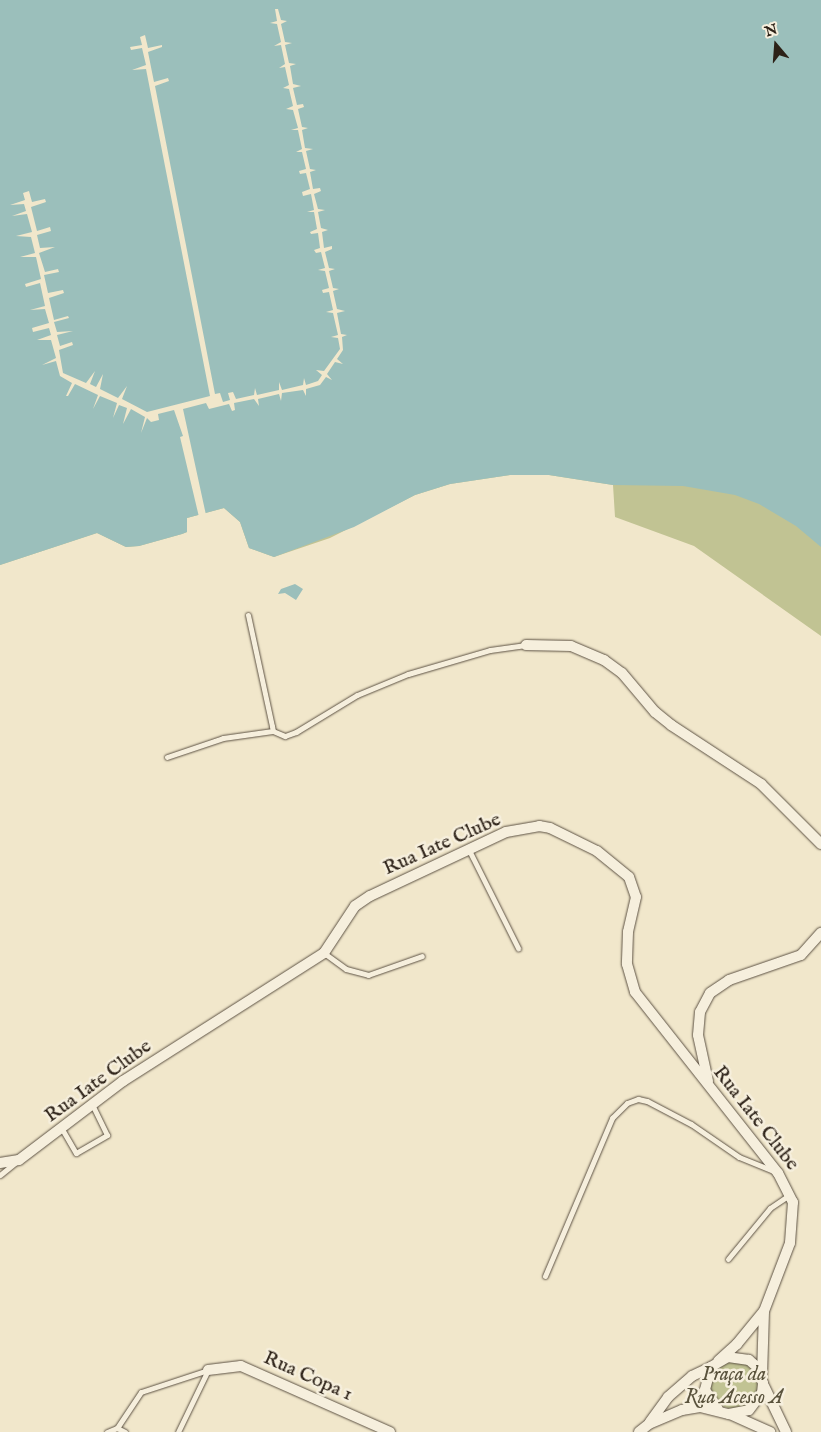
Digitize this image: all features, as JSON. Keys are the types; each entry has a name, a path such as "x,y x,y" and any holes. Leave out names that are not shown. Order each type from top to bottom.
{"street":[{"path":"526,645 571,646 604,660 622,673 655,712 670,725 761,784 821,844"},
{"name":"Rua Iate Clube","path":"0,1163 19,1160 93,1106 123,1081 324,953 355,906 468,848 506,832 539,826 565,832 620,868 629,877 636,897 626,948 635,992 778,1173 790,1195 794,1212 790,1243 764,1311"},
{"path":"709,1085 698,1035 700,1012 710,993 729,980 801,955 821,933"},
{"path":"718,1410 705,1390 715,1364 737,1344 764,1311"},
{"path":"729,1414 744,1412 757,1403 762,1380 764,1311"},
{"path":"649,1424 668,1397 692,1376 715,1364 739,1357 749,1360 762,1380 786,1432"},
{"name":"Rua Copa 1","path":"208,1370 241,1366 390,1432"},
{"path":"639,1432 649,1424 682,1410 718,1410 770,1432"}],"lane":[{"path":"248,615 273,731"},
{"path":"167,757 223,738 273,731 289,736 357,695 408,674 490,650 526,645"},
{"path":"468,848 518,948"},
{"path":"324,953 346,969 368,975 422,956"},
{"path":"545,1276 612,1118 628,1102 638,1099 647,1101 691,1124 739,1157 778,1173"},
{"path":"62,1129 76,1153 107,1135 93,1106"},
{"path":"0,1175 19,1160"},
{"path":"728,1259 770,1208 790,1195"},
{"path":"107,1432 117,1428 141,1392 208,1370"},
{"path":"178,1432 208,1370"},
{"path":"117,1428 125,1432"}],"green space":[{"path":"437,446 821,502 821,636 694,546 615,517 613,485 549,475 510,475 450,484 415,495 330,538 274,557 249,548 240,522 224,508 187,518 187,532 139,546 126,547 97,533 0,565 0,528"},
{"name":"Praça da Rua Acesso A","path":"729,1361 739,1361 748,1365 754,1371 757,1376 757,1394 748,1405 739,1409 729,1409 720,1405 714,1399 710,1390 710,1380 714,1371 720,1365"}],"water":[{"path":"0,0 821,0 821,547 796,526 759,504 735,495 683,486 613,485 549,475 510,475 450,484 415,495 354,527 274,557 249,548 240,522 224,508 187,518 187,532 139,546 126,547 97,533 0,565"},
{"path":"295,584 303,589 296,600 285,593 278,594 281,589"}],"pier":[{"path":"275,9 278,9 281,20 287,21 281,24 285,42 292,43 285,45 289,63 296,64 290,66 293,84 301,86 293,88 297,105 303,104 304,107 298,109 302,127 308,128 302,130 305,148 313,149 306,151 310,169 316,170 310,172 313,189 320,188 321,191 314,194 318,209 325,210 318,212 321,228 328,230 322,232 324,248 332,246 332,249 325,252 329,268 335,269 329,271 333,288 339,289 333,291 337,309 345,311 337,313 341,334 347,335 342,337 343,350 337,359 343,364 335,362 327,374 332,380 326,377 320,385 306,389 306,396 303,390 282,393 281,401 279,394 258,399 259,406 254,399 234,403 235,410 232,411 229,404 209,409 206,403 183,409 206,515 199,517 180,437 183,436 174,410 158,414 159,420 151,422 147,418 141,433 145,417 131,409 123,424 127,408 119,405 113,418 117,403 100,396 93,409 98,395 75,384 68,396 66,396 72,383 60,376 56,361 42,365 56,358 51,340 37,340 51,335 49,328 33,332 32,328 49,323 45,309 30,310 45,306 40,283 26,287 25,284 41,279 36,257 20,257 35,253 31,237 16,236 32,232 27,214 12,216 26,211 24,204 10,205 25,200 23,193 29,191 32,202 45,199 46,202 31,207 37,231 50,227 51,231 37,235 40,248 55,247 39,253 45,272 58,269 59,272 44,275 48,293 63,290 64,293 49,298 54,320 68,316 69,318 54,322 57,332 73,331 57,335 60,346 72,342 73,345 59,350 63,373 86,383 95,371 90,384 96,387 103,374 100,389 118,398 127,386 122,399 147,412 210,396 146,69 132,70 146,65 142,48 131,50 130,47 142,45 140,37 145,35 148,48 162,45 162,47 148,52 154,82 168,78 169,81 155,86 215,394 220,393 223,402 230,400 228,393 233,392 236,399 254,395 255,388 257,395 279,390 279,382 282,390 303,385 304,378 306,385 318,381 322,375 316,370 324,371 340,349 338,338 331,337 338,335 333,313 326,312 333,310 329,292 323,293 322,290 329,288 325,271 318,270 325,268 321,252 316,253 314,250 320,248 318,233 311,234 310,232 317,229 314,212 307,212 314,210 311,194 303,196 302,192 310,189 306,173 300,174 299,171 306,169 302,152 296,152 302,149 298,130 291,130 298,128 293,110 286,109 293,106 289,89 283,88 289,85 285,67 279,68 285,64 281,45 274,46 281,42 277,24 270,23 277,21"}]}
